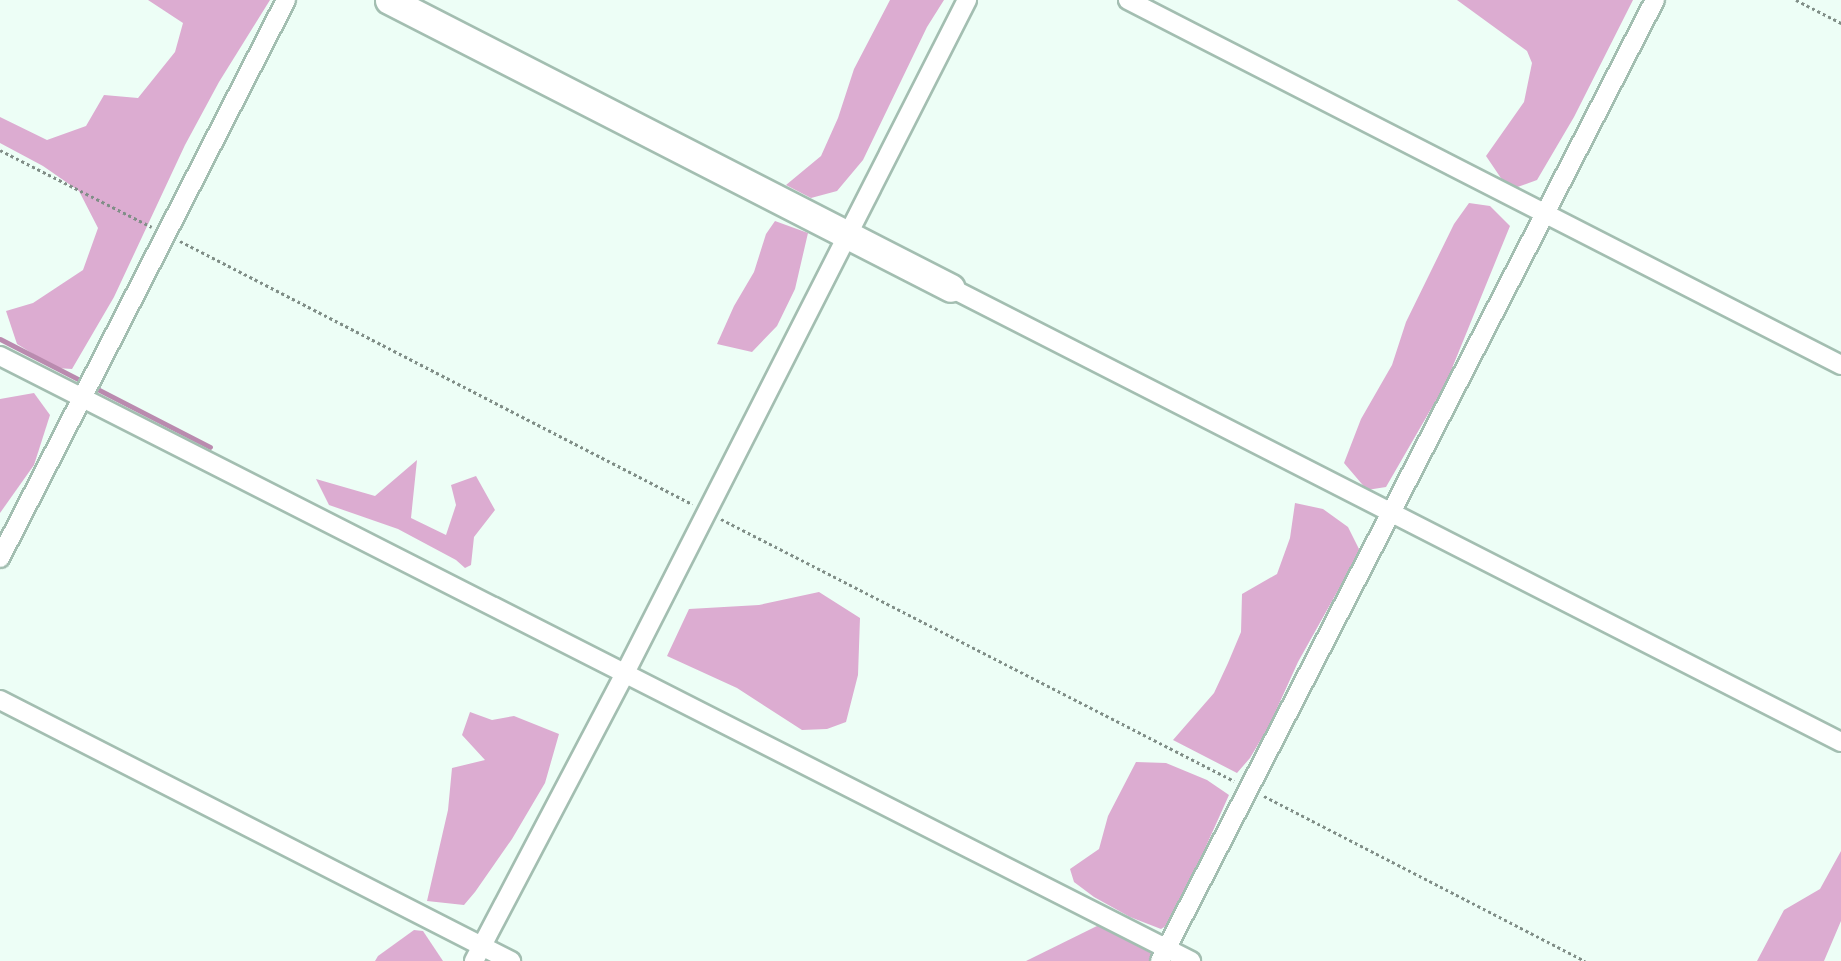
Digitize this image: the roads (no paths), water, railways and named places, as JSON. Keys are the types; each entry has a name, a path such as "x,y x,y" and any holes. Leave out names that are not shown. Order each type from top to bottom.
{"street":[{"path":"0,558 286,0"},
{"path":"389,0 1841,742"},
{"path":"478,954 625,673 846,234 967,0"},
{"path":"1128,0 1841,365"},
{"path":"1164,955 1655,0"},
{"path":"0,356 625,673 1164,955 1191,961"},
{"path":"0,700 478,954 511,961"}],"waterway":[{"path":"0,339 210,447"}]}
